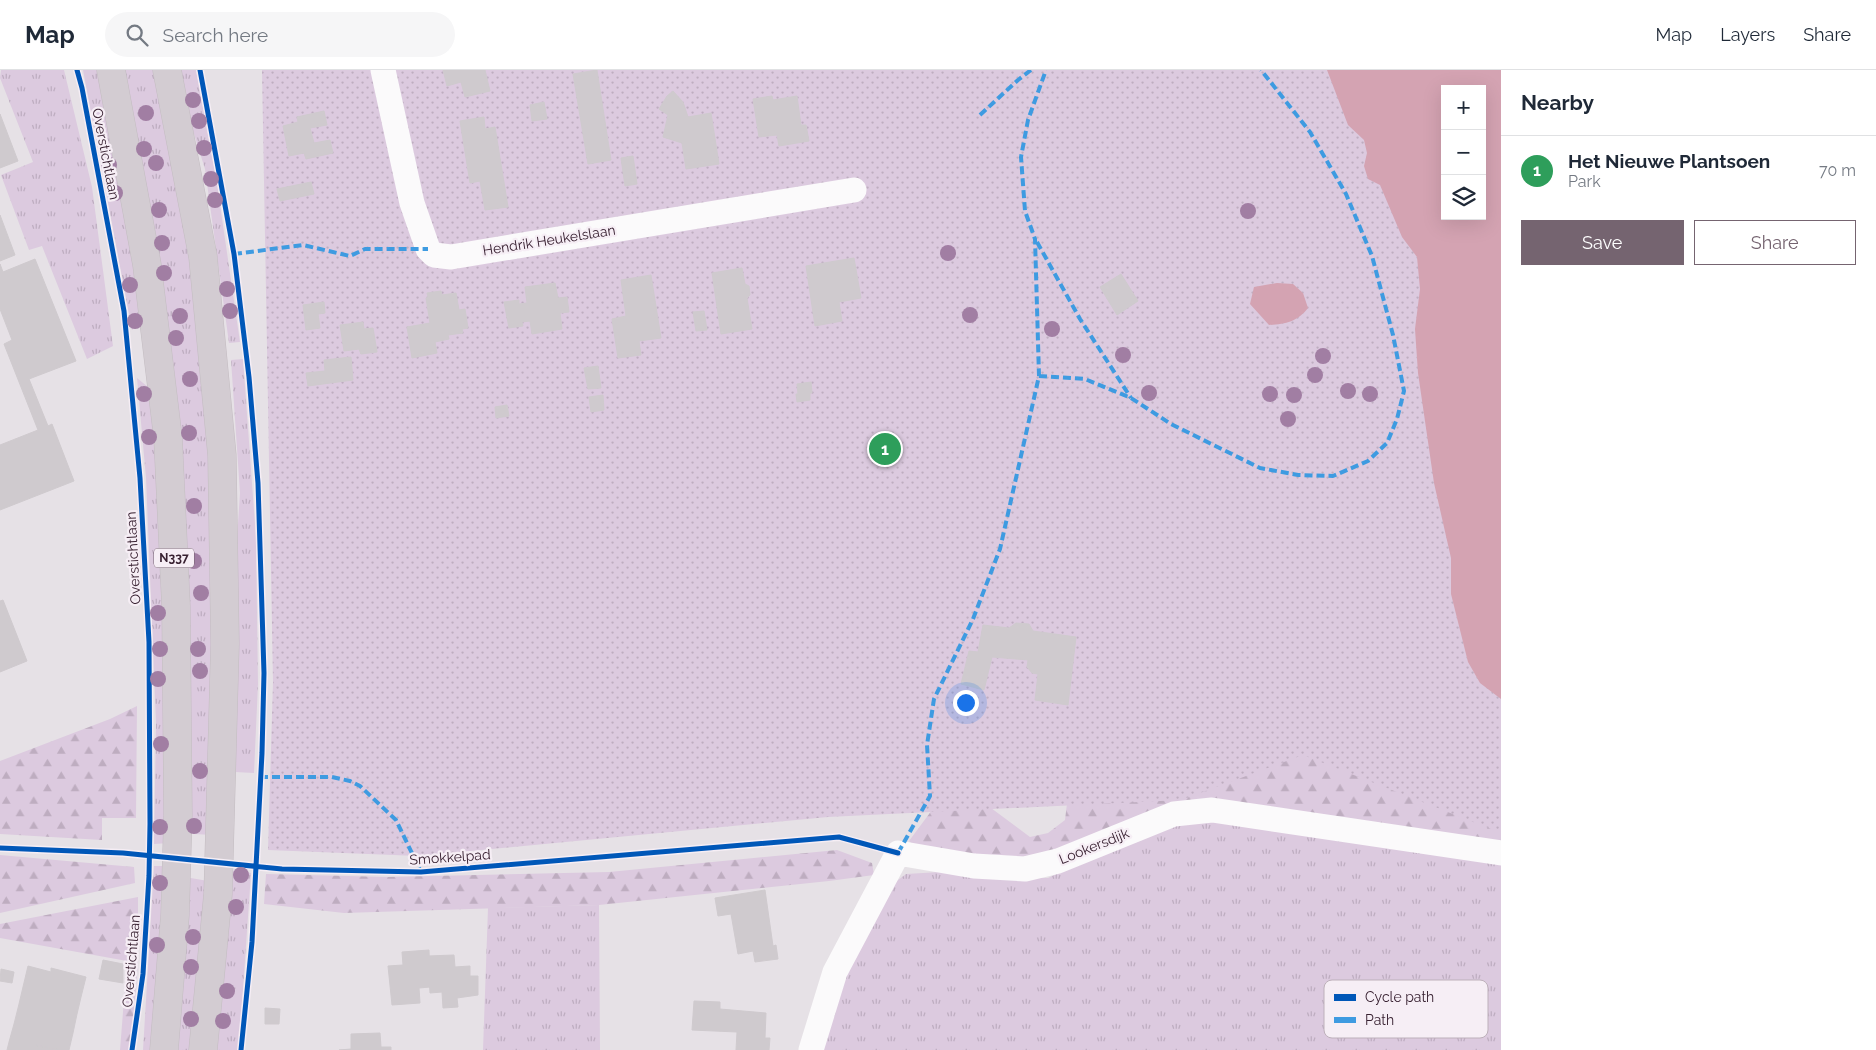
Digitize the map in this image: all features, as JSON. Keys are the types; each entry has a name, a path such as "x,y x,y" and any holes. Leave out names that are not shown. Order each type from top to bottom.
{"main road":[{"name":"Overstichtlaan","path":"111,70 147,265 168,438 176,606 178,815 175,916 164,1050"},
{"path":"167,70 203,257 222,455 225,644 218,874 203,1050"}],"street":[{"name":"Hendrik Heukelslaan","path":"382,70 412,203 428,249 434,254 451,257 854,190"},
{"name":"Lookersdijk","path":"811,1050 835,972 898,853 974,866 1025,869 1058,861 1174,814 1212,810 1501,853"}],"green space":[{"path":"1,70 64,70 92,187 113,346 87,359 42,246 29,250 1,175 33,162 0,78"},
{"path":"83,70 104,70 146,317 132,330"},
{"path":"119,70 158,70 198,302 212,460 213,835 194,834 186,825 187,780"},
{"path":"174,70 196,70 216,177 240,342 229,343 205,169"},
{"path":"262,70 1501,70 1501,833 1303,755 1181,800 828,817 418,856 268,850 273,682"},
{"path":"243,359 256,538 258,684 254,773 235,772 234,584 240,493 231,360"},
{"path":"137,378 154,392 164,496 170,843 154,844 156,723 146,478"},
{"path":"137,706 136,818 102,818 102,840 0,834 0,761 110,719"},
{"path":"1092,724 1501,766 1501,845 1208,799 1070,847 1004,861 917,849 909,841 935,806 991,808 1030,837 1048,833 1065,820 1070,779"},
{"path":"1212,821 1501,862 1501,1050 817,1050 839,987 886,889 906,874 940,872 1018,878 1048,878 1095,855 1167,826"},
{"path":"837,850 872,863 874,875 599,905 344,913 264,904 266,874 388,877 609,872"},
{"path":"0,855 134,867 135,883 0,913"},
{"path":"154,866 168,866 156,1050 143,1050"},
{"path":"229,870 251,873 240,1033 238,1050 210,1050"},
{"path":"185,877 208,881 194,1050 174,1050"},
{"path":"138,897 138,964 131,1050 120,1050 127,961 0,938 0,924"},
{"path":"599,905 600,1050 483,1050 488,908"}],"shaded area":[{"path":"1327,70 1501,70 1501,699 1480,683 1468,662 1451,594 1451,558 1434,483 1418,373 1415,329 1420,289 1417,257 1402,237 1380,185 1368,179 1364,166 1367,153 1364,140 1348,125"},
{"path":"1277,283 1293,284 1303,293 1308,308 1304,313 1291,321 1269,325 1250,304 1254,287"}],"building":[{"path":"443,70 485,70 490,91 465,97 461,82 447,86"},
{"path":"597,70 611,160 588,164 573,74"},
{"path":"673,91 683,102 688,117 711,113 719,164 686,169 682,143 663,137 668,115 659,109 667,96"},
{"path":"772,96 773,100 797,96 801,125 806,125 809,141 779,146 777,135 759,137 753,99"},
{"path":"544,102 547,119 532,121 530,105"},
{"path":"324,111 327,125 310,128 314,143 330,140 333,153 306,159 304,153 289,156 283,126 298,122 297,117"},
{"path":"0,114 18,161 0,168"},
{"path":"484,117 485,129 495,127 508,207 485,210 480,181 470,183 460,121"},
{"path":"633,156 637,184 625,186 621,158"},
{"path":"311,182 314,194 280,201 277,189"},
{"path":"0,215 15,255 0,261"},
{"path":"854,258 861,298 839,302 842,321 815,326 806,266"},
{"path":"35,259 76,361 29,379 48,426 52,424 74,481 0,510 0,445 38,430 4,344 12,340 0,309 0,264 3,272"},
{"path":"742,268 745,284 749,286 750,295 747,298 752,329 721,334 712,273"},
{"path":"1121,274 1138,301 1117,315 1100,287"},
{"path":"651,275 661,338 639,341 641,355 618,358 612,319 626,316 621,280"},
{"path":"555,283 558,298 567,297 569,312 560,313 562,329 532,334 530,321 522,322 523,326 509,328 504,302 519,300 519,304 527,303 525,287"},
{"path":"441,291 442,295 456,293 459,310 465,309 468,328 462,329 463,333 448,335 449,339 435,342 437,353 412,358 407,327 430,323 427,293"},
{"path":"324,302 325,313 318,314 320,328 306,330 303,305"},
{"path":"704,311 707,330 696,331 693,312"},
{"path":"363,322 364,329 373,328 377,352 361,354 356,323"},
{"path":"356,323 361,354 359,349 344,351 340,325"},
{"path":"351,357 353,380 308,386 306,373 325,371 324,360"},
{"path":"598,366 601,388 588,389 584,368"},
{"path":"811,382 812,393 810,393 810,400 797,402 797,384"},
{"path":"603,395 604,410 591,412 589,397"},
{"path":"507,405 509,416 496,418 495,407"},
{"path":"3,600 27,661 0,672 0,601"},
{"path":"1016,623 1029,624 1033,631 1076,637 1068,705 1035,700 1038,674 1032,673 1027,667 1028,660 992,657 984,690 961,684 969,651 978,652 983,625 1009,628"},
{"path":"765,890 773,946 776,945 778,959 755,962 753,951 738,954 731,914 718,916 715,898"},
{"path":"429,950 430,987 419,988 420,1003 392,1005 388,966 403,965 402,952"},
{"path":"454,955 455,967 470,966 470,976 478,976 478,995 457,998 458,1007 443,1008 442,992 430,993 428,956"},
{"path":"103,960 123,964 123,983 99,979"},
{"path":"28,966 51,972 51,968 86,977 81,997 49,990 48,993 23,987"},
{"path":"1,969 14,972 12,983 0,981"},
{"path":"23,987 48,993 49,990 81,997 77,1014 44,1007 43,1010 19,1004"},
{"path":"694,1001 720,1002 720,1009 766,1013 765,1038 770,1038 769,1050 736,1050 737,1032 692,1030"},
{"path":"19,1004 43,1010 44,1007 77,1014 73,1033 40,1025 39,1030 14,1024"},
{"path":"265,1008 280,1009 279,1024 265,1024"},
{"path":"14,1024 39,1030 40,1025 73,1033 69,1050 35,1045 34,1048 9,1042"},
{"path":"380,1033 381,1047 391,1047 391,1050 339,1050 351,1049 351,1034"},
{"path":"9,1042 34,1048 35,1045 59,1050 7,1050"}],"marked path":[{"path":"980,115 1031,70"},
{"path":"898,853 930,796 927,745 934,699 973,619 1000,549 1039,376 1035,239 1025,211 1021,157 1028,120 1046,70"},
{"path":"1039,376 1085,379 1131,398 1171,424 1260,468 1298,475 1333,476 1368,461 1387,443 1397,419 1404,391 1393,335 1372,256 1346,194 1310,132 1261,70"},
{"path":"1037,242 1080,319 1131,398"},
{"path":"234,254 303,245 350,256 365,249 428,249"},
{"path":"260,777 332,777 350,781 360,786 396,820 421,872"}],"cycle path":[{"path":"77,70 124,311 140,478 149,642 150,824 143,974 132,1050"},
{"path":"200,70 234,254 249,377 258,483 264,673 262,753 252,942 241,1050"},
{"name":"Smokkelpad","path":"0,848 123,853 282,869 421,872 839,837 898,853"}],"place":[{"name":"Het Nieuwe Plantsoen","path":"885,449"}]}
